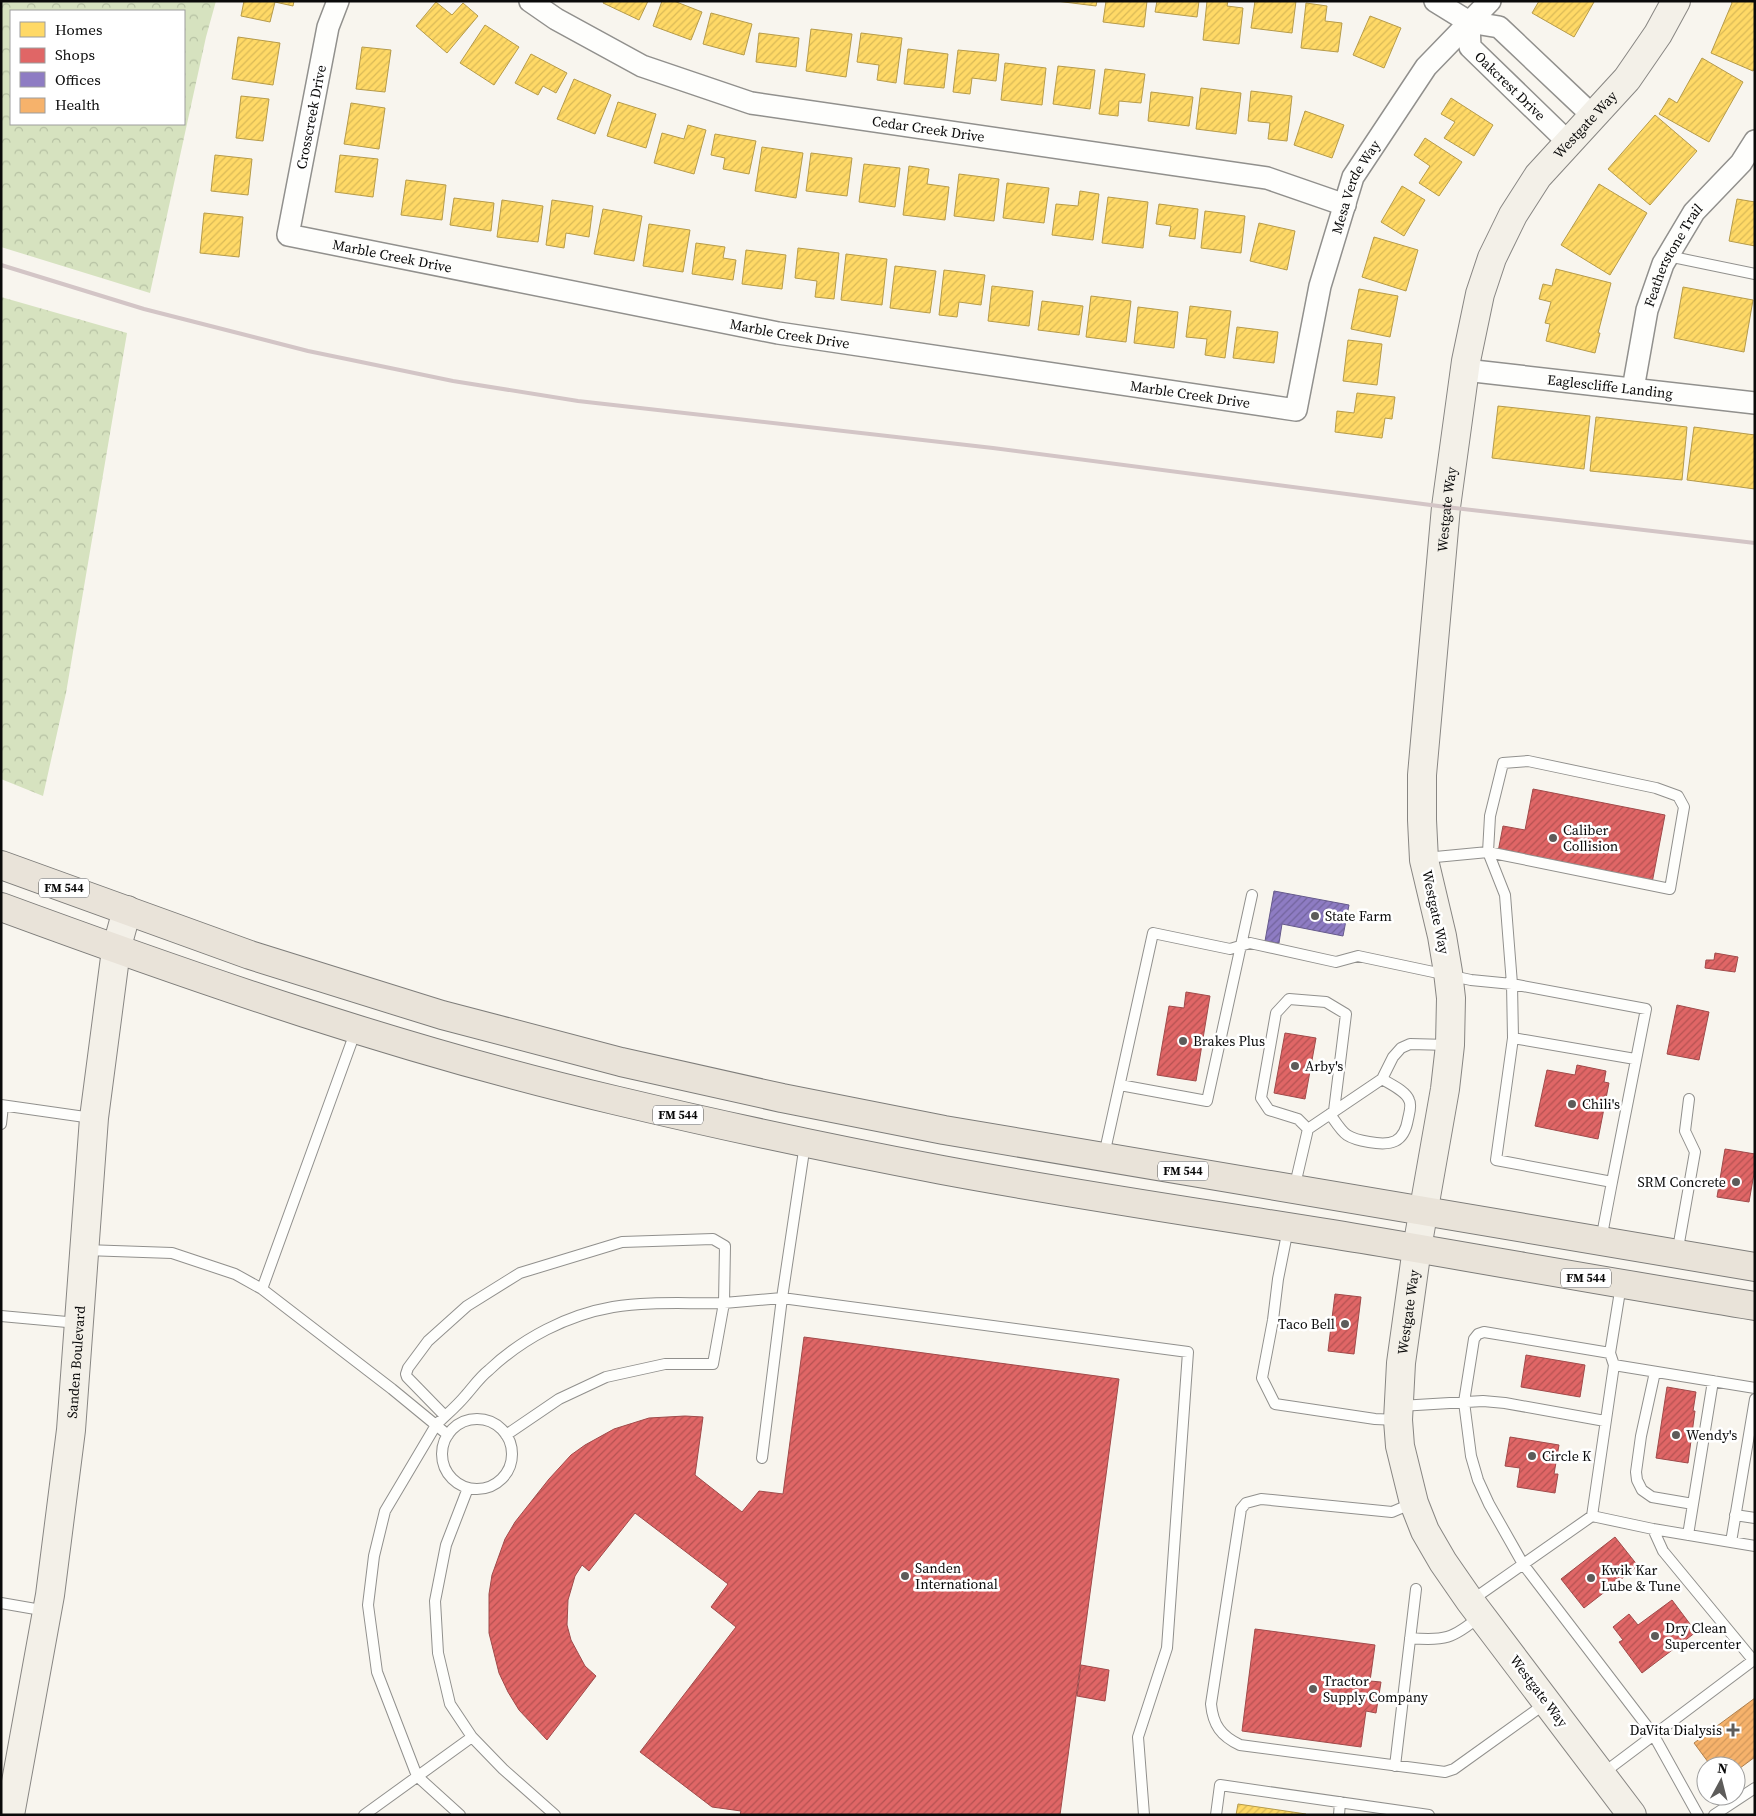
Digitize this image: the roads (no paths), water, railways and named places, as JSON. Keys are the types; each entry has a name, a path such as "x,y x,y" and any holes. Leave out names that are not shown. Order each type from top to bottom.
{"main road":[{"name":"FM 544","path":"1,865 250,955 442,1015 621,1062 810,1104 944,1130 1755,1267"},
{"name":"FM 544","path":"1,907 116,950 280,1006 431,1052 611,1100 805,1143 945,1171 1417,1248 1755,1306"},
{"path":"805,1143 810,1104"}],"street":[{"name":"Crosscreek Drive","path":"288,235 328,28 338,1"},
{"name":"Cedar Creek Drive","path":"530,1 556,19 642,66 751,103 1267,178 1344,205"},
{"path":"1435,1 1469,22 1499,27 1593,116"},
{"name":"Mesa Verde Way","path":"1296,410 1320,286 1353,177 1426,67 1490,1"},
{"name":"Westgate Way","path":"1632,1815 1443,1562 1425,1531 1414,1503 1400,1446 1398,1413 1401,1363 1417,1248 1445,1089 1450,1046 1451,998 1449,975 1424,858 1422,774 1446,507 1465,370 1480,294 1492,258 1513,216 1538,176 1627,79 1658,34 1676,1"},
{"name":"Oakcrest Drive","path":"1469,22 1470,47 1568,142"},
{"name":"Featherstone Trail","path":"1633,389 1647,310 1663,264 1694,212 1748,165 1755,141"},
{"name":"Marble Creek Drive","path":"288,235 778,333 1296,410"},
{"name":"Eaglescliffe Landing","path":"1465,370 1755,403"},
{"name":"Sanden Boulevard","path":"10,1815 47,1611 71,1430 94,1118 116,950 127,910"}],"lane":[{"path":"1668,256 1755,274"},
{"path":"1424,858 1488,852 1670,889 1684,807 1678,796 1656,788 1528,760 1503,763 1490,816 1488,852 1505,895 1512,984 1513,1038 1496,1160 1612,1182"},
{"path":"1120,1084 1207,1101 1252,895"},
{"path":"1104,1158 1153,933 1230,949 1250,944 1336,962 1358,956 1471,980 1512,984 1646,1009 1601,1241"},
{"path":"1308,1129 1298,1119 1269,1110 1261,1098 1276,1013 1289,999 1326,1002 1346,1014 1332,1113 1347,1135 1363,1141 1382,1144 1388,1144 1402,1137 1407,1128 1410,1100 1382,1079"},
{"path":"262,1289 356,1030"},
{"path":"1513,1038 1635,1059"},
{"path":"1294,1189 1308,1129 1382,1079 1393,1057 1401,1048 1410,1044 1450,1046"},
{"path":"1677,1254 1694,1152 1685,1131 1689,1099"},
{"path":"1,1124 2,1106 94,1118"},
{"path":"762,1458 782,1298 805,1143"},
{"path":"1288,1228 1262,1378 1275,1404 1375,1419 1398,1413 1464,1402 1505,1403 1605,1421"},
{"path":"445,1416 407,1377 407,1371 417,1354 428,1341 467,1306 520,1273 622,1242 713,1238 725,1246 724,1303 713,1364 665,1364 606,1377 559,1399 506,1435"},
{"path":"84,1250 172,1253 235,1274 262,1289 392,1388 448,1435"},
{"path":"1592,1516 1614,1365 1610,1353 1621,1284"},
{"path":"460,1815 417,1776 376,1672 368,1605 374,1556 385,1511 436,1425 488,1370 531,1337 584,1314 614,1307 724,1303 782,1298 1188,1352 1167,1648 1138,1736 1144,1815"},
{"path":"1,1316 80,1323"},
{"path":"1610,1353 1481,1332 1474,1339 1464,1402 1471,1456 1478,1480 1489,1504 1523,1564 1654,1734 1698,1815"},
{"path":"1614,1365 1755,1388"},
{"path":"1655,1372 1642,1436 1636,1472 1637,1480 1642,1490 1652,1497 1693,1504"},
{"path":"1688,1535 1712,1381"},
{"path":"1731,1542 1755,1399"},
{"path":"472,1420 482,1420 500,1428 506,1435 511,1445 512,1455 506,1475 498,1482 489,1487 478,1489 468,1488 452,1478 443,1462 442,1453 448,1435 455,1428 472,1420"},
{"path":"468,1488 446,1545 435,1601 438,1653 450,1704 472,1737 503,1769 555,1815"},
{"path":"1414,1503 1392,1512 1261,1499 1246,1503 1241,1509 1211,1704 1212,1718 1218,1728 1227,1739 1240,1745 1444,1772 1454,1769 1547,1702"},
{"path":"1735,1515 1755,1518"},
{"path":"1410,1638 1436,1640 1452,1636 1466,1628 1476,1608 1523,1564 1592,1516 1653,1529 1755,1546"},
{"path":"1602,1774 1754,1660 1663,1551 1653,1529"},
{"path":"1395,1766 1416,1589"},
{"path":"1,1603 47,1611"},
{"path":"364,1815 472,1737"},
{"path":"1216,1815 1220,1785 1429,1815"},
{"path":"1714,1815 1755,1788"},
{"path":"1339,1815 1340,1802"}],"railway":[{"path":"1,265 144,309 308,351 453,381 578,401 993,448 1446,507 1755,543"}],"place":[{"name":"Caliber Collision","path":"1553,838"},
{"name":"State Farm","path":"1315,916"},
{"name":"Brakes Plus","path":"1183,1041"},
{"name":"Arby's","path":"1295,1066"},
{"name":"Chili's","path":"1572,1104"},
{"name":"SRM Concrete","path":"1736,1182"},
{"name":"Taco Bell","path":"1345,1324"},
{"name":"Wendy's","path":"1676,1435"},
{"name":"Circle K","path":"1532,1456"},
{"name":"Sanden International","path":"905,1576"},
{"name":"Kwik Kar Lube & Tune","path":"1591,1578"},
{"name":"Dry Clean Supercenter","path":"1655,1636"},
{"name":"Tractor Supply Company","path":"1313,1689"},
{"name":"DaVita Dialysis","path":"1733,1730"}]}
